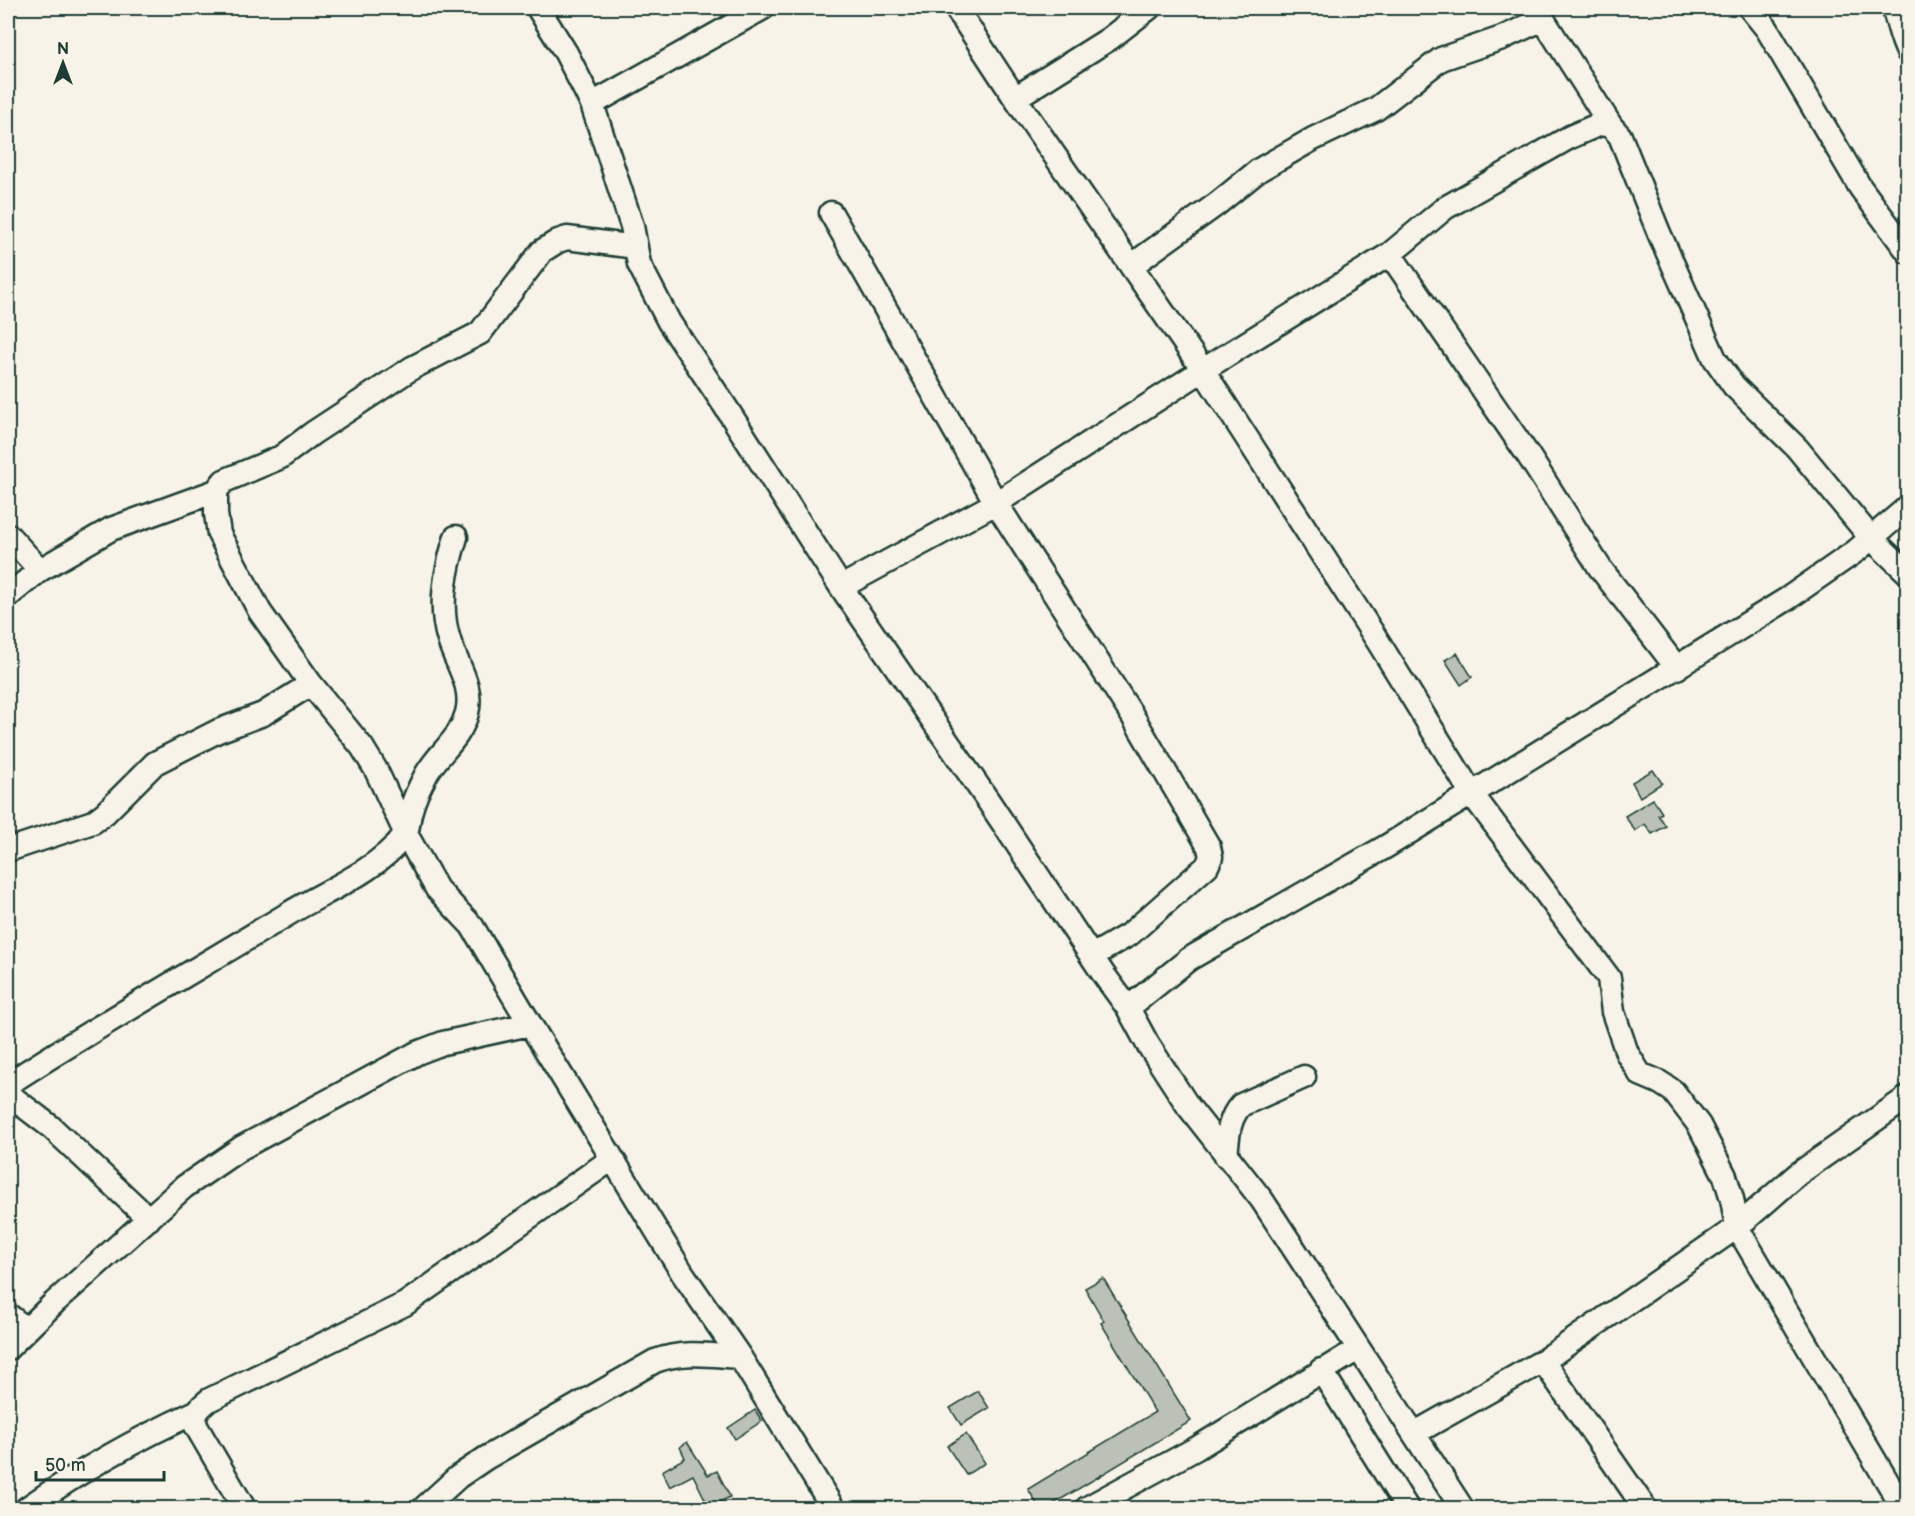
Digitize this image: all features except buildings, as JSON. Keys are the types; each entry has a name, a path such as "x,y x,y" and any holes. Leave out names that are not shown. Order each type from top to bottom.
{"street":[{"path":"538,8 566,53 592,104 632,226 639,264 669,322 841,587 1128,1008 1147,1043 1188,1106 1262,1200 1415,1433 1462,1509"},
{"path":"592,104 763,8"},
{"path":"956,8 1015,98 1203,370 1379,643 1472,794 1609,978 1613,1012 1627,1053 1640,1074 1673,1091 1699,1125 1725,1176 1737,1227 1903,1509"},
{"path":"1015,98 1109,39 1149,8"},
{"path":"1750,8 1767,29 1860,187 1908,252"},
{"path":"1893,8 1900,36 1908,52"},
{"path":"1131,266 1217,204 1259,170 1313,139 1376,109 1441,59 1502,38 1540,14 1611,126 1620,136 1659,233 1715,359 1734,386 1797,448 1870,537 1908,573"},
{"path":"841,587 996,503 1203,370 1390,254 1445,208 1570,137 1600,124 1611,126"},
{"path":"831,213 996,503 1132,715 1209,847 1210,857 1207,866 1130,934 1092,956"},
{"path":"8,596 40,570 111,529 216,491 224,482 281,457 313,433 412,368 480,333 542,251 558,241 567,238 636,247"},
{"path":"1390,254 1528,455 1600,568 1677,668"},
{"path":"216,491 219,534 260,612 310,684 362,747 437,890 472,926 683,1274 740,1357 833,1509"},
{"path":"1128,1008 1189,958 1387,846 1787,599 1856,551 1908,507"},
{"path":"8,535 40,570"},
{"path":"8,1084 74,1042 382,859 406,834 411,810 428,772 453,743 466,716 470,701 464,676 448,640 444,618 448,563 456,537"},
{"path":"8,850 93,822 155,763 218,731 263,714 310,684"},
{"path":"8,1348 94,1266 184,1187 241,1148 417,1053 443,1043 530,1024"},
{"path":"1226,1156 1228,1131 1234,1113 1241,1105 1304,1077"},
{"path":"8,1094 51,1127 149,1220"},
{"path":"1415,1433 1544,1361 1737,1227 1798,1174 1908,1097"},
{"path":"27,1509 75,1476 154,1431 196,1412 208,1400 405,1304 612,1159"},
{"path":"8,1315 26,1329"},
{"path":"1087,1509 1197,1448 1358,1349"},
{"path":"424,1509 458,1477 486,1458 656,1361 685,1353 740,1357"},
{"path":"1544,1361 1645,1509"},
{"path":"1321,1370 1407,1509"},
{"path":"196,1412 194,1419 196,1426 244,1509"}]}
